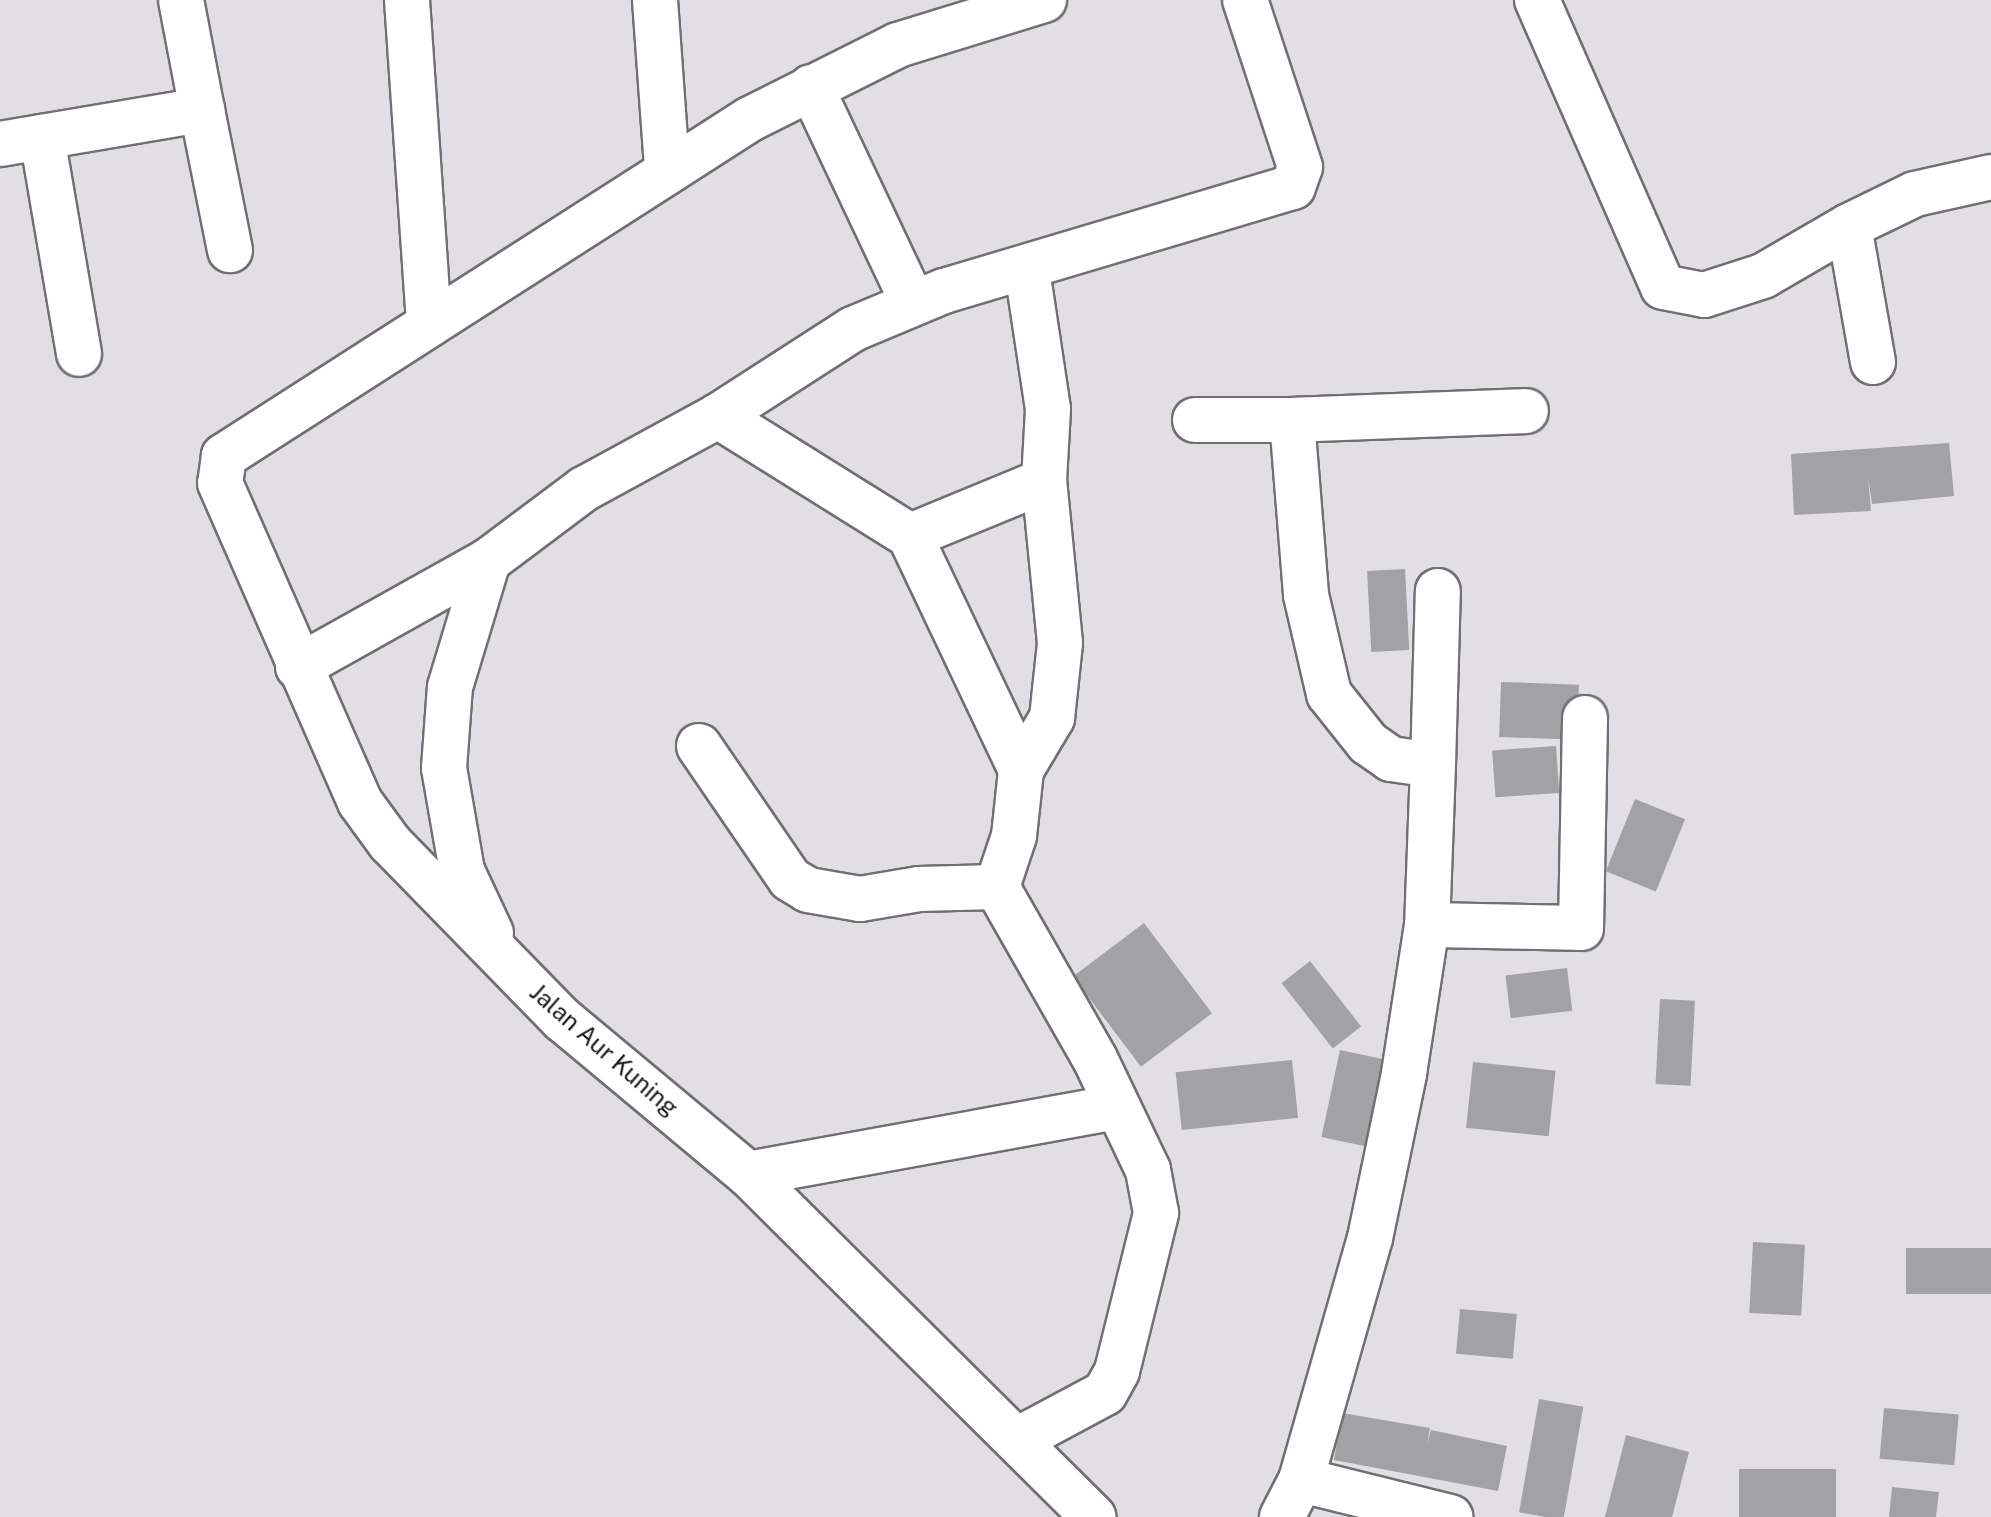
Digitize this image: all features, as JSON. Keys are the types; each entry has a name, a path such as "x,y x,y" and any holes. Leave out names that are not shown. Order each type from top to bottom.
{"street":[{"path":"181,0 230,250"},
{"path":"407,0 429,324 667,169 811,87 979,9 1044,0"},
{"path":"655,0 667,169"},
{"path":"298,667 488,561 584,489 718,416 784,368 913,303 1293,187 1300,167 1245,0"},
{"path":"1537,0 1663,287 1704,295 1763,276 1849,226 1915,194 1991,177"},
{"path":"811,87 913,303"},
{"path":"79,354 21,141 202,110"},
{"path":"1849,226 1873,362"},
{"path":"1021,1438 1090,1403 1117,1371 1156,1213 1148,1170 997,887 1014,836 1021,770 1052,718 1060,643 1044,481 1048,409 1027,270"},
{"name":"Jalan Aur Kuning","path":"429,324 224,456 223,493 360,802 438,895 563,1020 748,1174 1021,1438 1094,1517"},
{"path":"1195,420 1292,420 1526,411"},
{"path":"718,416 910,536 1021,770"},
{"path":"1292,420 1306,595 1329,694 1368,743 1391,759 1433,765"},
{"path":"910,536 1044,481"},
{"path":"488,561 450,687 444,768 462,871 503,957"},
{"path":"1438,591 1427,925 1370,1238 1291,1499 1450,1517"},
{"path":"1427,925 1581,928 1585,718"},
{"path":"699,746 790,879 808,890 860,899 997,887"},
{"path":"748,1174 1116,1107"}],"building":[{"path":"1949,443 1954,496 1872,504 1868,477 1871,511 1794,515 1791,454"},
{"path":"1405,569 1409,650 1371,652 1367,571"},
{"path":"1501,682 1579,685 1577,740 1499,737"},
{"path":"1556,746 1559,793 1495,797 1492,750"},
{"path":"1635,799 1685,819 1656,892 1606,871"},
{"path":"1144,923 1212,1013 1141,1067 1073,977"},
{"path":"1310,961 1361,1026 1333,1049 1282,983"},
{"path":"1567,968 1572,1011 1511,1018 1505,976"},
{"path":"1660,999 1695,1001 1691,1086 1656,1084"},
{"path":"1340,1050 1387,1060 1368,1147 1321,1137"},
{"path":"1292,1060 1298,1118 1182,1130 1176,1072"},
{"path":"1473,1062 1556,1071 1549,1136 1466,1128"},
{"path":"1753,1242 1805,1245 1801,1316 1749,1313"},
{"path":"1906,1248 1991,1248 1991,1294 1906,1294"},
{"path":"1460,1309 1517,1314 1513,1359 1456,1354"},
{"path":"1539,1399 1583,1407 1564,1517 1519,1512"},
{"path":"1884,1408 1959,1415 1954,1465 1880,1459"},
{"path":"1342,1413 1430,1428 1427,1444 1431,1430 1507,1446 1498,1491 1334,1460"},
{"path":"1626,1435 1689,1452 1672,1517 1605,1517"},
{"path":"1739,1469 1836,1469 1836,1517 1739,1517"},
{"path":"1892,1487 1939,1492 1936,1517 1889,1517"}]}
